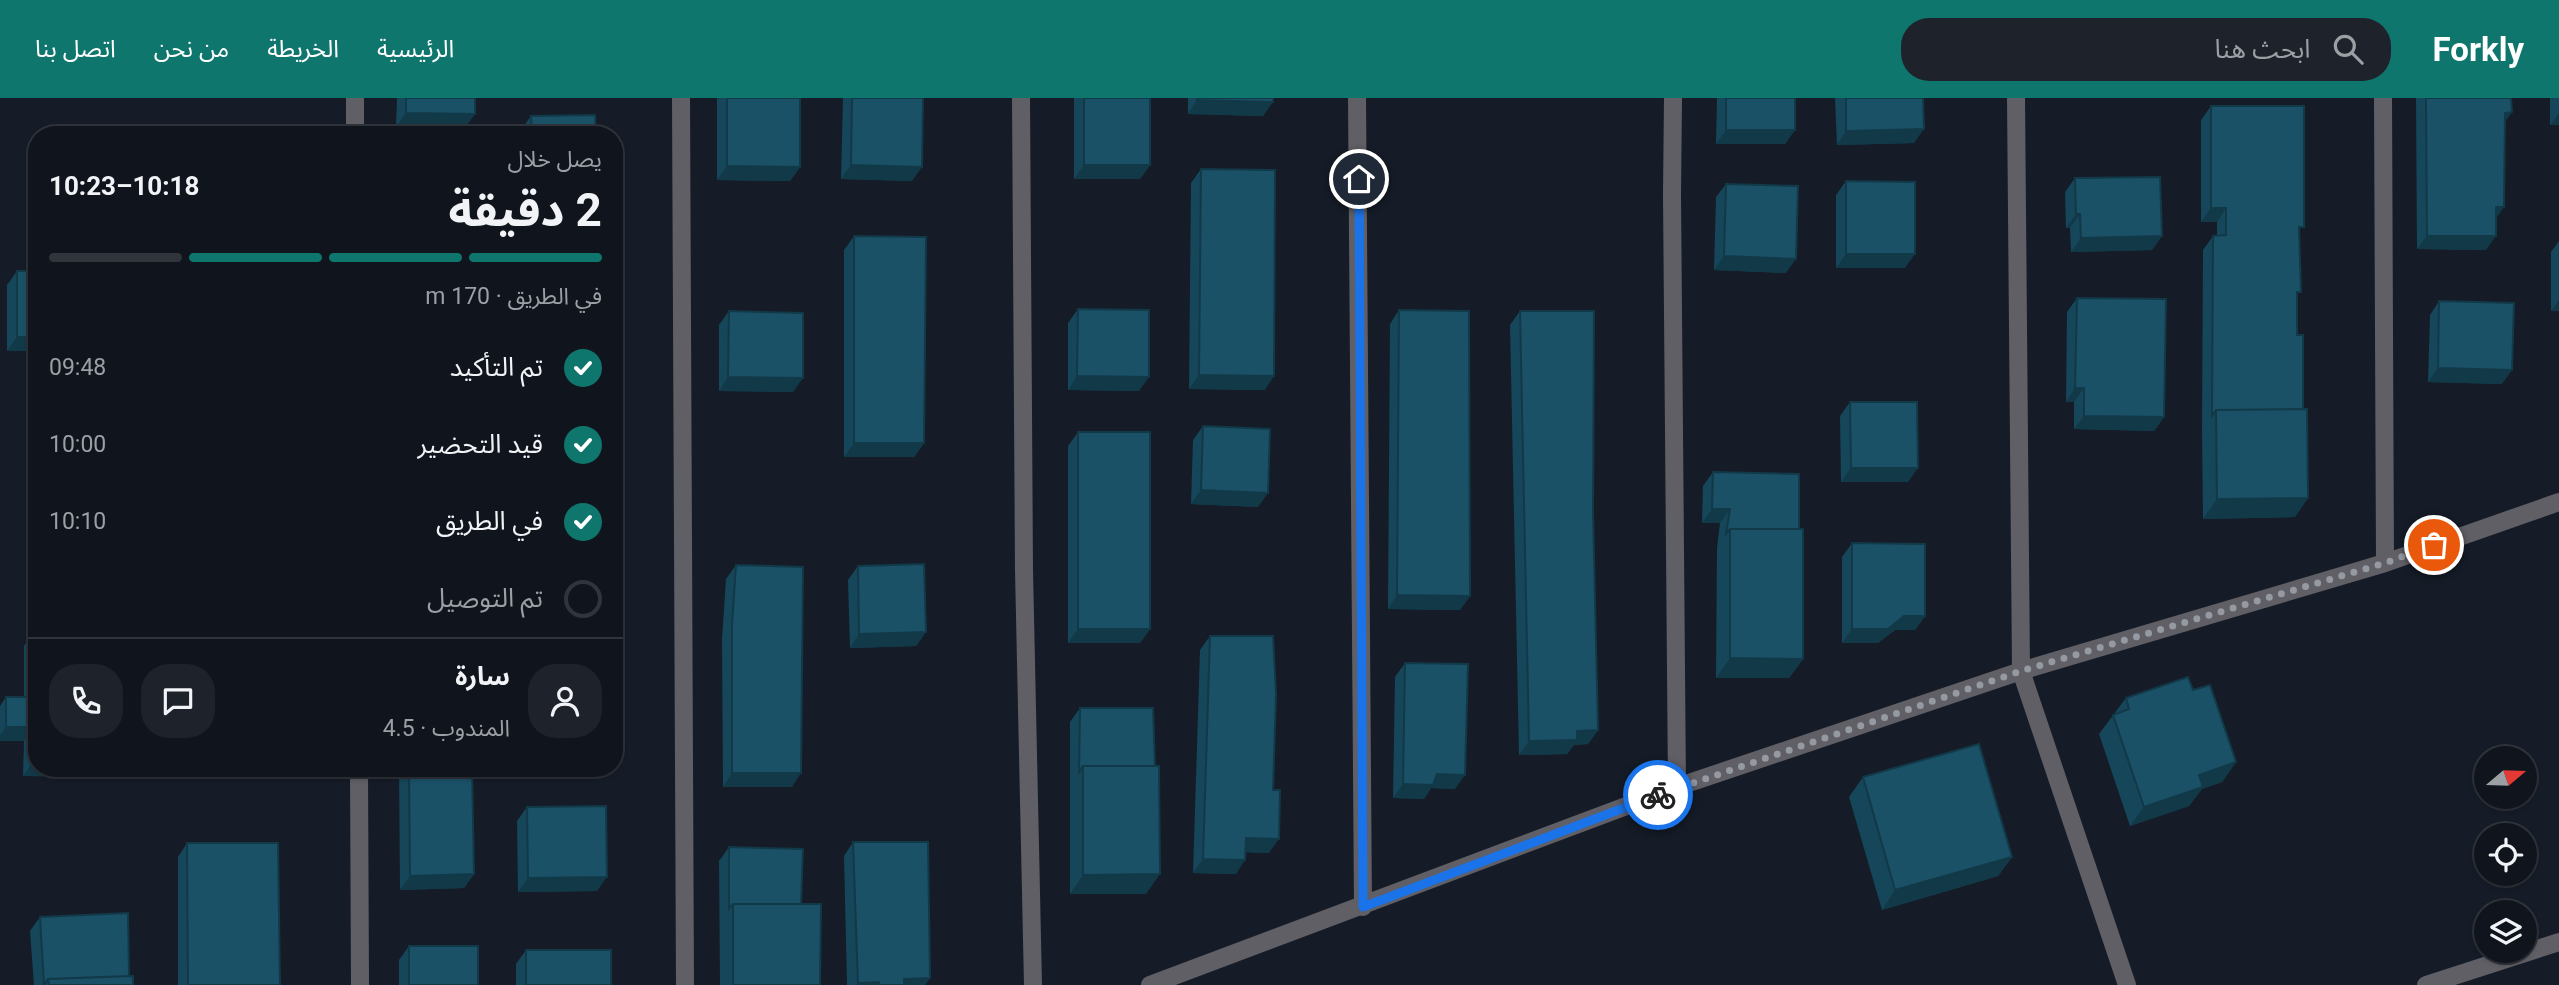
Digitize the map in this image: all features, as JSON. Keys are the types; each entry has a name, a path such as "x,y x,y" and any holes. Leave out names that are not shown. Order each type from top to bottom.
{"street":[{"path":"355,98 355,126"},
{"path":"681,98 685,985"},
{"path":"1021,98 1024,570 1033,985"},
{"path":"1357,98 1363,907"},
{"path":"1673,98 1677,787"},
{"path":"2016,98 2021,671 2127,985"},
{"path":"2383,98 2385,563"},
{"path":"1150,985 1677,787 2021,671 2385,563 2559,502"},
{"path":"359,777 360,985"},
{"path":"2426,985 2559,942"}],"building":[{"path":"406,98 475,98 475,114 406,113"},
{"path":"727,98 800,98 800,167 727,166"},
{"path":"852,98 923,98 922,167 851,165"},
{"path":"1084,98 1150,98 1150,165 1084,165"},
{"path":"1273,98 1273,102 1197,100"},
{"path":"1726,98 1795,98 1795,130 1726,130"},
{"path":"1846,98 1923,98 1924,129 1846,131"},
{"path":"2426,98 2511,98 2512,112 2505,113 2504,207 2496,207 2496,236 2427,236"},
{"path":"2211,106 2304,106 2304,227 2299,227 2301,292 2297,292 2297,335 2303,335 2303,409 2216,410 2212,416 2213,236 2226,235 2226,208 2211,208"},
{"path":"595,115 596,126 532,126 531,116"},
{"path":"1201,169 1275,170 1274,376 1199,375"},
{"path":"2160,177 2162,236 2081,238 2080,214 2076,214 2075,178"},
{"path":"1846,181 1915,182 1915,254 1846,254"},
{"path":"1726,184 1798,186 1796,259 1724,256"},
{"path":"854,236 926,237 924,443 854,443"},
{"path":"17,271 28,271 28,337 17,337"},
{"path":"2077,298 2166,299 2164,417 2084,416 2084,388 2075,388"},
{"path":"2439,301 2514,303 2512,370 2438,368"},
{"path":"1078,309 1149,310 1149,377 1077,376"},
{"path":"1399,310 1469,311 1470,596 1397,595"},
{"path":"729,311 803,313 803,378 728,377"},
{"path":"1520,311 1594,311 1593,513 1598,730 1577,731 1577,740 1529,741"},
{"path":"1850,402 1917,402 1918,468 1851,468"},
{"path":"2307,409 2308,498 2217,499 2216,410"},
{"path":"1203,426 1270,429 1268,493 1201,490"},
{"path":"1078,432 1150,432 1150,629 1078,629"},
{"path":"1713,472 1799,474 1799,529 1730,529 1726,534 1730,509 1712,509"},
{"path":"1730,529 1803,529 1803,659 1730,658"},
{"path":"1852,543 1925,544 1925,616 1904,616 1888,629 1852,629"},
{"path":"924,564 926,632 859,634 858,566"},
{"path":"736,565 803,567 801,773 732,773 732,625"},
{"path":"1210,636 1273,636 1276,694 1273,790 1280,790 1279,839 1246,838 1245,860 1203,859"},
{"path":"1405,663 1468,664 1465,775 1437,774 1433,785 1403,784"},
{"path":"2188,677 2193,690 2210,685 2236,762 2199,775 2203,787 2144,807 2113,715 2129,709 2126,698"},
{"path":"6,697 28,697 28,727 6,727"},
{"path":"1080,708 1153,708 1155,766 1083,766 1079,772"},
{"path":"1979,744 2012,857 1895,890 1863,777"},
{"path":"1083,766 1159,766 1160,874 1083,875"},
{"path":"409,777 472,777 474,874 410,876"},
{"path":"606,806 607,877 528,878 527,807"},
{"path":"853,842 928,842 930,978 904,979 904,985 858,983"},
{"path":"187,843 278,843 280,985 188,985"},
{"path":"729,847 803,849 801,904 733,904 729,909"},
{"path":"733,904 821,904 820,985 733,985"},
{"path":"128,913 129,976 48,979 44,985 40,917"},
{"path":"409,946 478,946 478,985 409,985"},
{"path":"526,950 611,950 611,985 526,985"},
{"path":"133,976 133,985 49,985 48,979"}],"way so far":[{"path":"1658,795 2021,671 2385,563 2434,545"}],"route":[{"path":"1359,179 1363,907 1658,795"}]}
